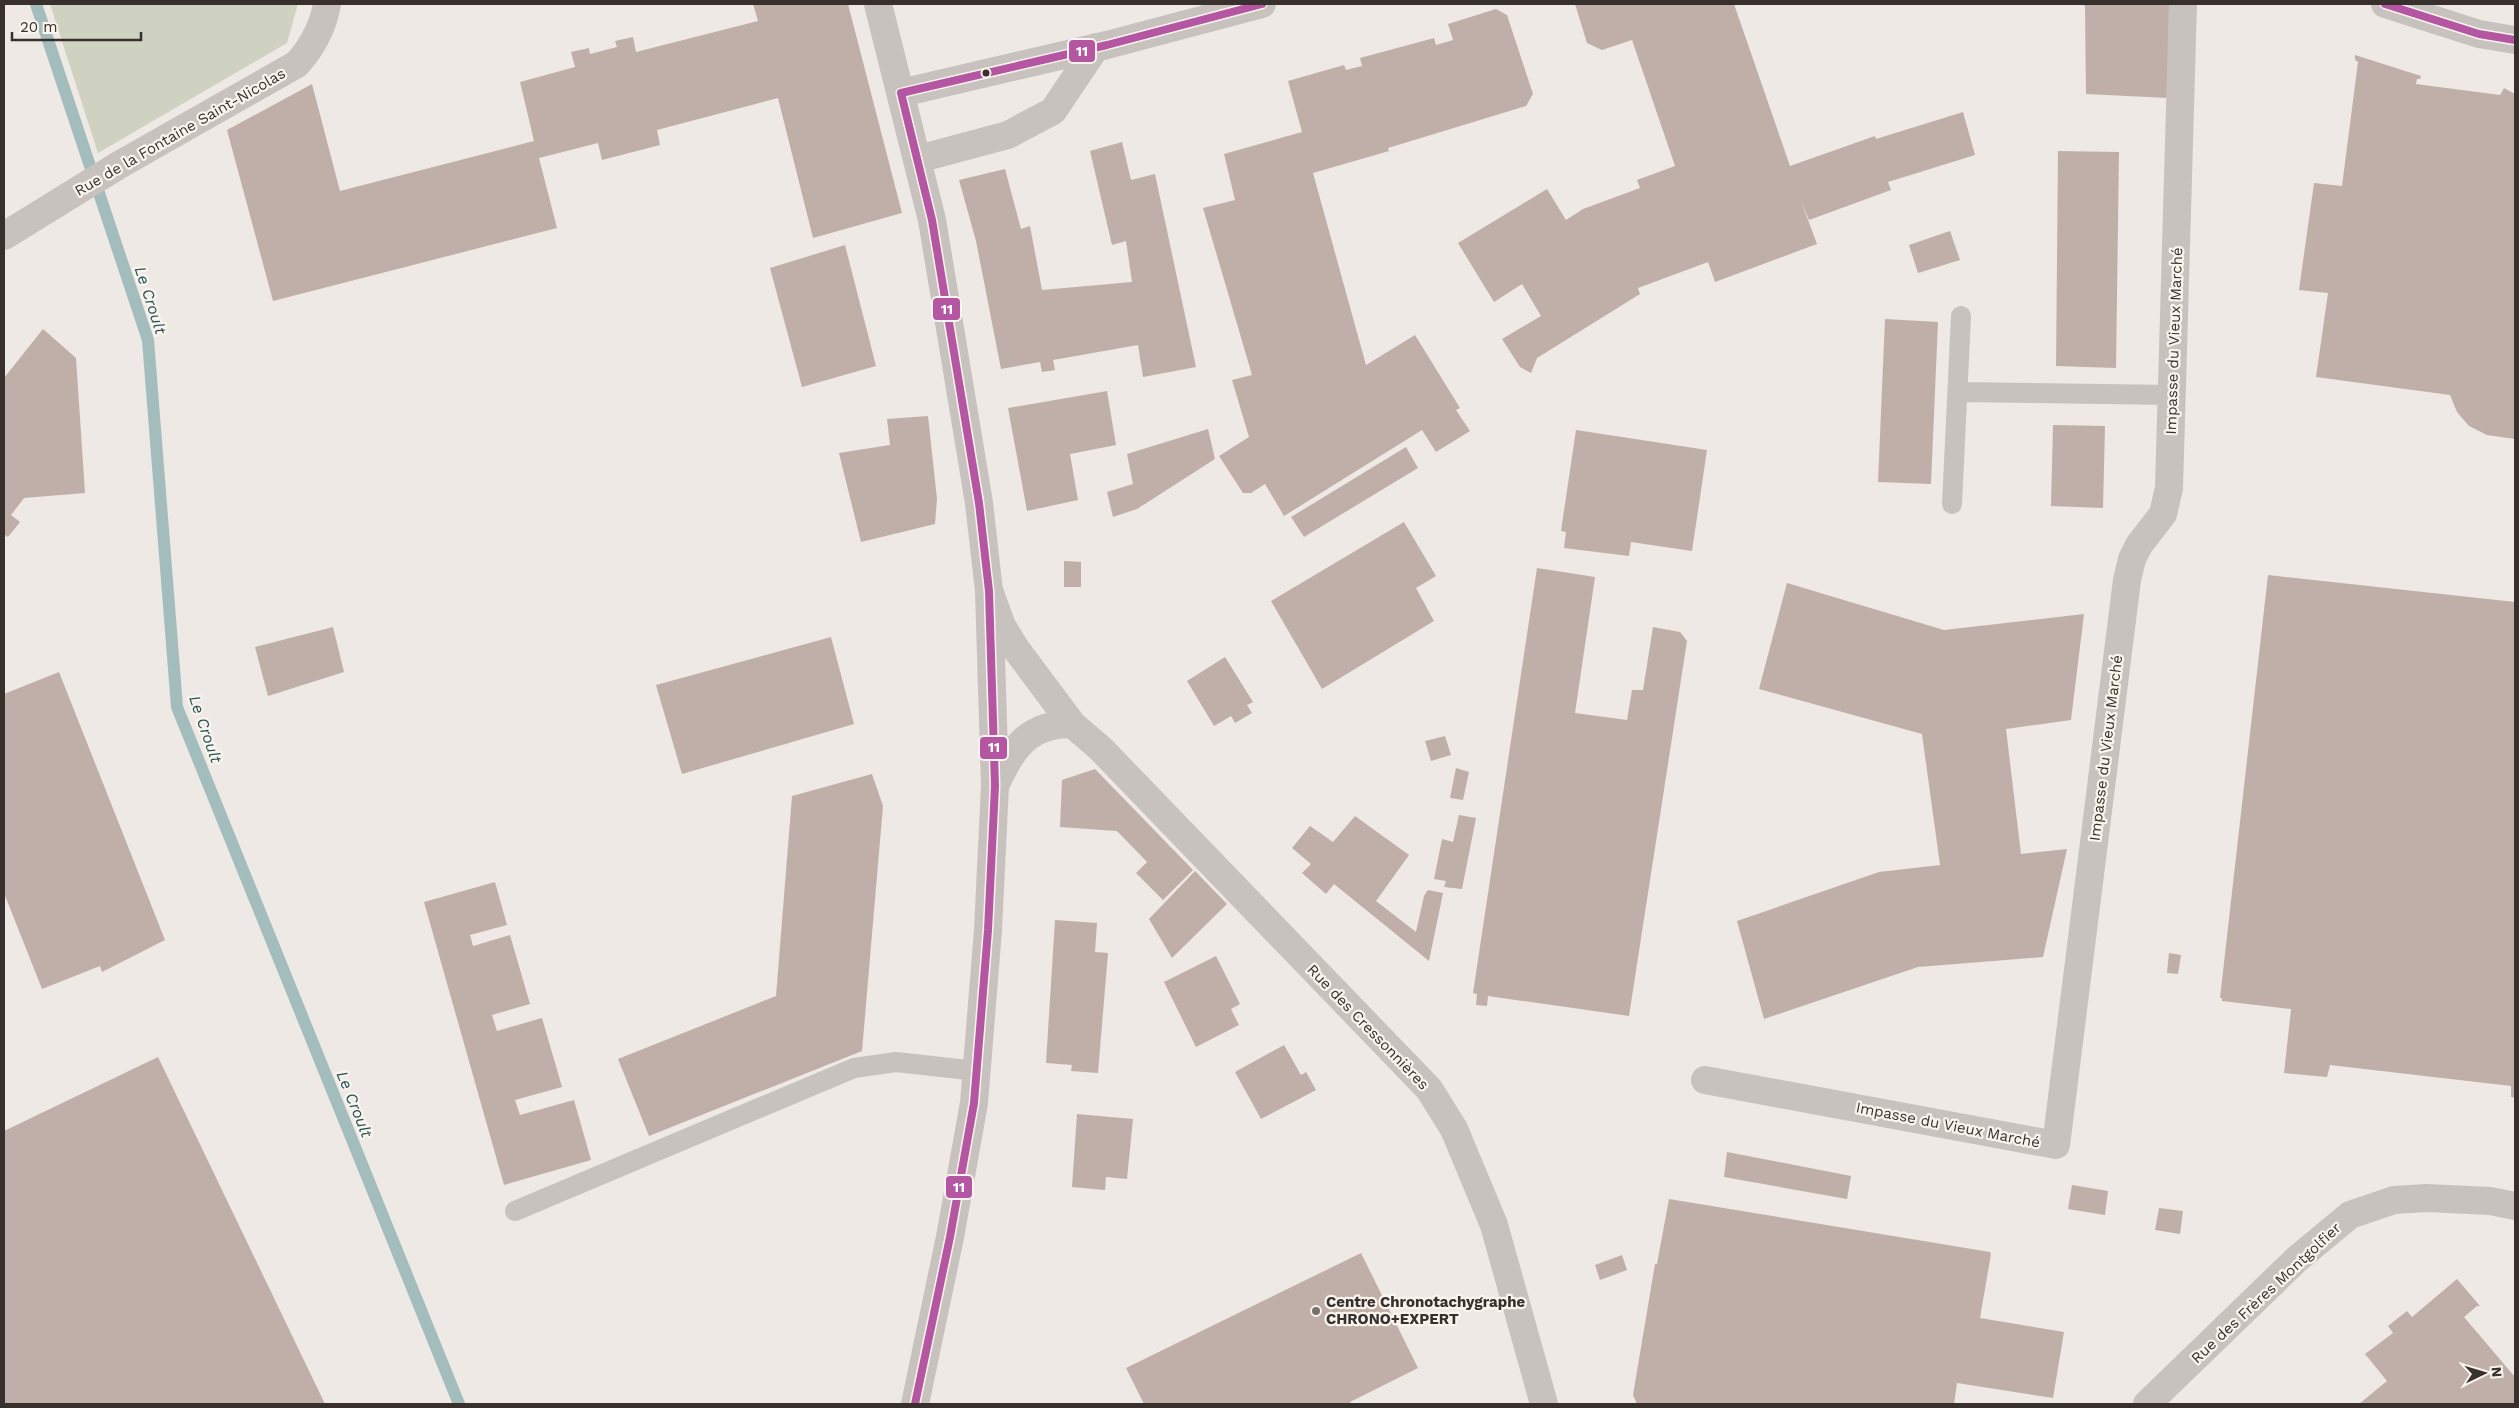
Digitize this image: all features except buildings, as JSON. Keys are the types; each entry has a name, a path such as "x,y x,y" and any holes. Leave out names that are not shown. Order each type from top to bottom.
{"street":[{"name":"Rue de la Fontaine Saint-Nicolas","path":"4,236 118,165 297,64 312,48 324,21 327,4"},
{"path":"878,4 932,220 979,502 989,591 995,786 988,930 974,1103 950,1237 915,1404"},
{"path":"901,93 1096,47 1262,4"},
{"name":"Impasse du Vieux Marché","path":"1705,1080 2056,1145 2127,580 2132,560 2139,545 2163,514 2169,488 2183,4"},
{"path":"2385,4 2479,34 2515,40"},
{"path":"918,159 1008,135 1054,112 1096,47"},
{"name":"Rue des Cressonnières","path":"989,591 1002,626 1016,649 1072,724 1101,749 1429,1089 1454,1128 1494,1225 1544,1404"},
{"path":"995,786 1004,764 1017,748 1038,728 1055,724 1072,724"},
{"name":"Rue des Frères Montgolfier","path":"2147,1404 2297,1259 2350,1214 2394,1200 2426,1198 2490,1201 2515,1206"}],"lane":[{"path":"1952,504 1961,316"},
{"path":"1958,392 2172,395"},
{"path":"515,1211 854,1068 896,1062 977,1071"}],"green space":[{"path":"50,4 298,4 287,43 98,153"}],"waterway":[{"name":"Le Croult","path":"36,4 148,340 177,707 459,1404"}],"transit line":[{"name":"11","path":"901,93 1107,45 1262,4"},
{"name":"11","path":"2385,4 2479,34 2515,40"},
{"name":"11","path":"901,93 932,220 979,503 989,591 995,786 988,930 974,1103 950,1237 915,1404"}],"place":[{"name":"Centre Chronotachygraphe CHRONO+EXPERT","path":"1316,1311"}]}
